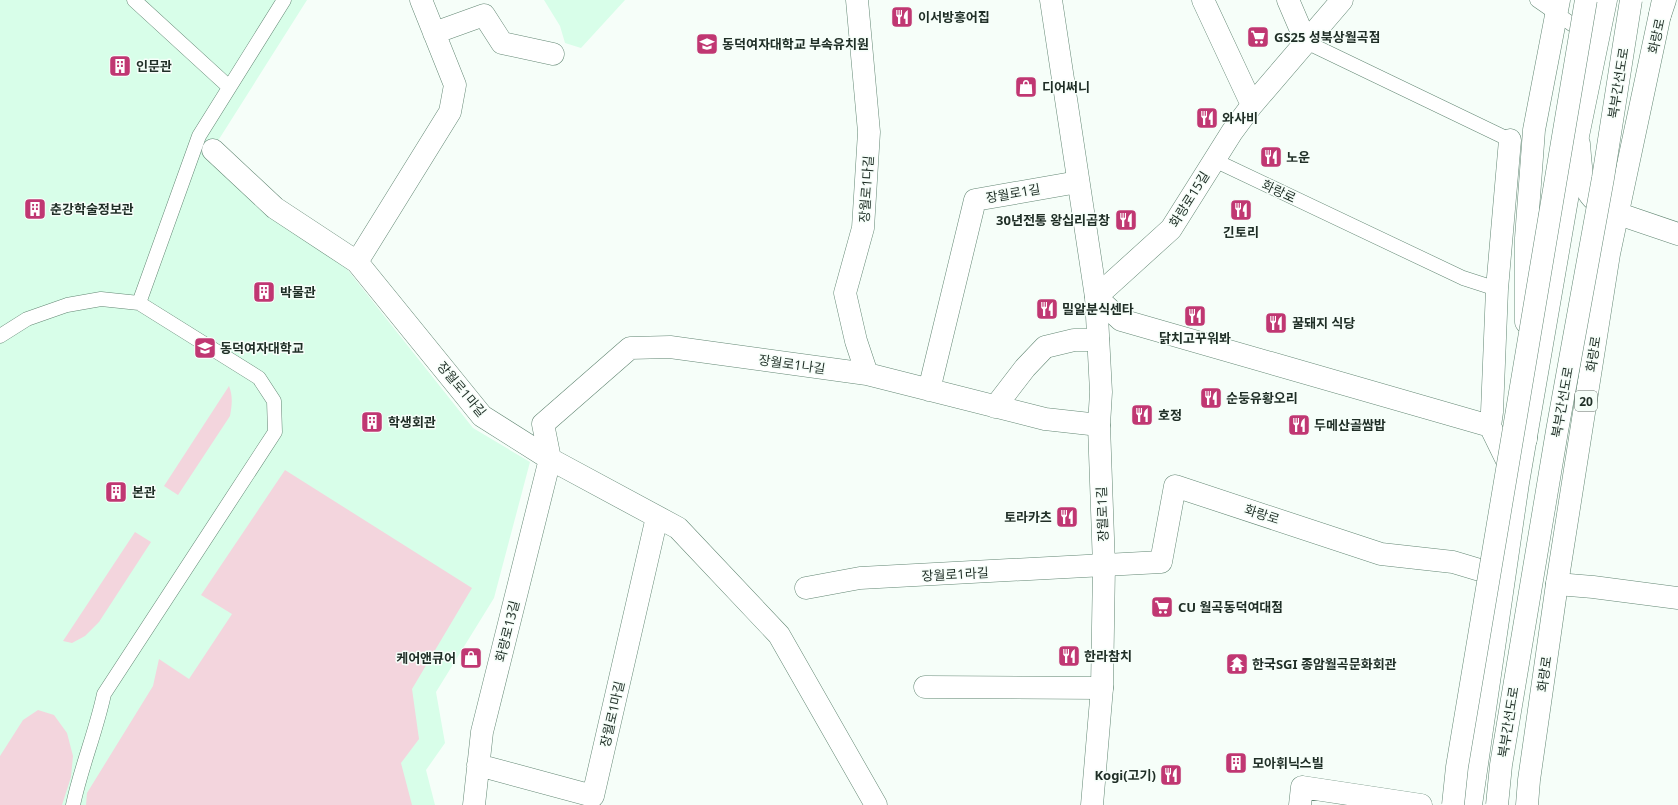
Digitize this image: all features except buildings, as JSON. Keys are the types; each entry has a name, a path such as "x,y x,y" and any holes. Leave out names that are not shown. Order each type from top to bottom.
{"main road":[{"path":"357,262 450,112 455,85 421,0"},
{"name":"장월로1다길","path":"857,0 870,132 863,228 845,293 856,342 866,374"},
{"name":"장월로1길","path":"1051,0 1096,297 1101,392 1099,425 1104,566 1102,688 1092,805"},
{"path":"1203,0 1252,105"},
{"path":"1288,0 1306,42"},
{"name":"화랑로15길","path":"1096,297 1171,229 1232,132 1252,105 1342,0"},
{"path":"1526,439 1527,223 1534,130 1559,0"},
{"path":"1453,805 1459,752 1586,0"},
{"path":"1470,805 1518,483 1578,136 1606,0"},
{"name":"북부간선도로","path":"1497,805 1501,765 1546,493 1603,178 1631,0"},
{"name":"화랑로","path":"1527,805 1529,780 1557,584 1616,213 1663,5"},
{"path":"434,33 484,15 502,43 553,54"},
{"path":"1578,136 1586,190 1596,203 1616,213 1678,234"},
{"path":"1510,140 1497,289 1492,412 1490,426 1518,483"},
{"name":"장월로1마길","path":"206,143 275,208 357,262 482,416 550,458 678,528 779,635 876,805"},
{"name":"장월로1길","path":"929,390 975,200 1078,182"},
{"path":"1096,297 1121,320 1490,426"},
{"path":"995,407 1025,368 1045,347 1074,340 1098,340"},
{"name":"장월로1나길","path":"550,458 543,424 630,348 670,347 866,374 1045,419 1099,425"},
{"name":"화랑로13길","path":"474,805 482,732 550,458"},
{"name":"화랑로","path":"1104,566 1161,562 1175,486 1381,554 1453,562 1503,577"},
{"name":"장월로1마길","path":"478,765 593,796 657,517"},
{"name":"장월로1라길","path":"806,588 860,578 1104,566"},
{"path":"1557,584 1678,598"},
{"path":"925,687 1102,688"},
{"path":"1300,805 1302,787 1421,805"}],"lane":[{"path":"134,0 229,87"},
{"path":"139,303 229,87 284,0"},
{"path":"1537,0 1598,42"},
{"path":"1306,42 1510,140"},
{"name":"화랑로","path":"1214,160 1463,278 1497,289"},
{"path":"0,336 27,319 67,305 102,299 139,303 259,378 274,401 275,432 104,694 97,726 72,805"}],"shaded area":[{"name":"동덕여자대학교","path":"0,0 307,0 209,155 271,215 347,269 473,428 530,462 494,598 436,692 445,743 426,770 435,805 0,805"},
{"path":"544,0 625,0 581,48 565,43 560,26"},
{"path":"229,386 232,401 230,416 178,495 164,486"},
{"path":"285,470 472,588 412,689 419,739 401,763 412,805 86,805 87,793 153,686 159,659 189,679 232,614 201,595"},
{"path":"135,532 151,542 99,622 85,636 72,643 63,641"},
{"path":"38,710 54,715 67,733 73,756 71,777 62,805 0,805 0,756 23,720"}],"place":[{"name":"이서방홍어집","path":"902,17"},
{"name":"GS25 성북상월곡점","path":"1258,37"},
{"name":"동덕여자대학교 부속유치원","path":"707,44"},
{"name":"인문관","path":"120,66"},
{"name":"디어써니","path":"1026,87"},
{"name":"와사비","path":"1207,118"},
{"name":"노운","path":"1271,157"},
{"name":"춘강학술정보관","path":"35,209"},
{"name":"긴토리","path":"1241,210"},
{"name":"30년전통 왕십리곱창","path":"1126,220"},
{"name":"박물관","path":"264,292"},
{"name":"밀알분식센타","path":"1047,309"},
{"name":"닭치고꾸워봐","path":"1195,316"},
{"name":"꿀돼지 식당","path":"1276,323"},
{"name":"동덕여자대학교","path":"205,348"},
{"name":"순둥유황오리","path":"1211,398"},
{"name":"호정","path":"1142,415"},
{"name":"학생회관","path":"372,422"},
{"name":"두메산골쌈밥","path":"1299,425"},
{"name":"본관","path":"116,492"},
{"name":"토라카츠","path":"1067,517"},
{"name":"CU 월곡동덕여대점","path":"1162,607"},
{"name":"한라참치","path":"1069,656"},
{"name":"케어앤큐어","path":"471,658"},
{"name":"한국SGI 종암월곡문화회관","path":"1237,664"},
{"name":"모아휘닉스빌","path":"1236,763"},
{"name":"Kogi(고기)","path":"1171,775"}]}
